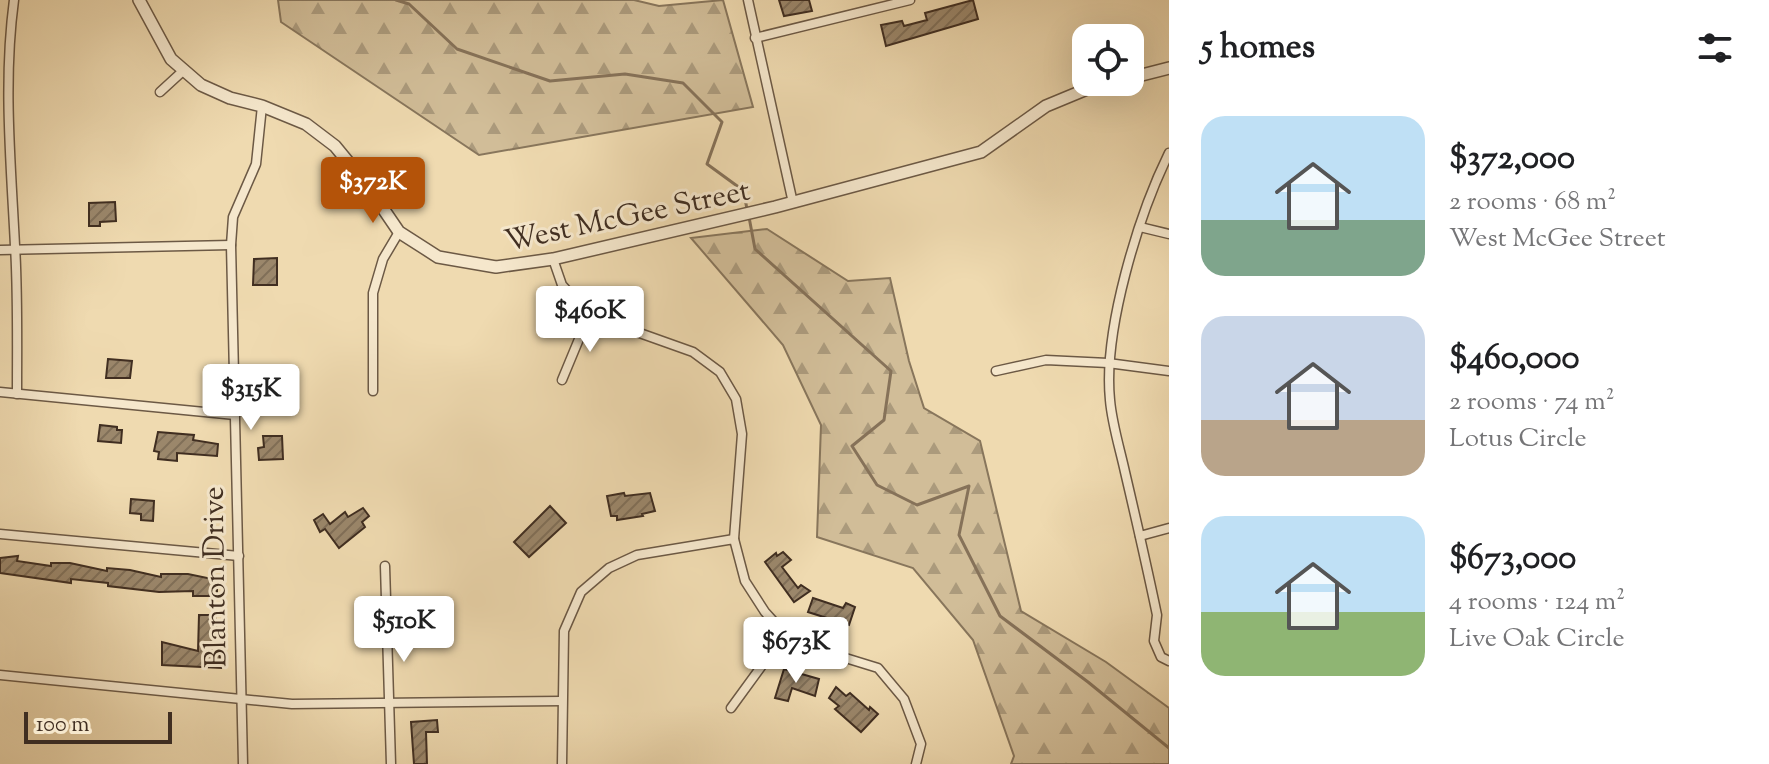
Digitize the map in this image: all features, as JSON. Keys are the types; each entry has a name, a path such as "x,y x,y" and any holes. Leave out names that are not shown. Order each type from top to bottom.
{"street":[{"path":"14,0 4,110 15,251 17,394"},
{"name":"West McGee Street","path":"139,0 171,59 201,85 306,124 335,146 399,232 438,257 496,267 553,259 690,228 981,152 1046,106 1072,95"},
{"path":"748,0 793,203"},
{"path":"755,38 910,0"},
{"path":"1144,74 1169,68"},
{"path":"160,92 184,70"},
{"name":"Blanton Drive","path":"243,764 231,245 233,217 256,164 262,106"},
{"path":"1169,153 1154,183 1140,227 1123,287 1108,363 1110,403 1157,615 1154,641 1161,657 1169,661"},
{"path":"1140,227 1169,234"},
{"path":"373,391 373,293 383,259 399,232"},
{"path":"0,250 231,245"},
{"path":"553,259 562,285 589,315 693,352 720,372 736,399 742,434 734,539 745,581 765,612 785,634 826,652 878,668 904,699 921,744 916,764"},
{"path":"562,380 589,315"},
{"path":"996,371 1046,360 1108,363 1169,371"},
{"path":"0,392 235,415"},
{"path":"1140,536 1169,528"},
{"path":"0,534 239,556"},
{"path":"562,764 564,631 581,592 609,568 637,555 734,539"},
{"path":"385,566 391,764"},
{"path":"731,708 785,634"},
{"path":"0,675 241,700 327,705 562,701"}],"green space":[{"path":"278,0 634,0 659,6 723,0 753,107 479,155 281,22"},
{"path":"767,229 848,281 890,278 909,361 924,408 980,441 1021,611 1106,662 1169,708 1169,764 1011,764 1014,756 973,640 913,568 817,537 821,425 783,345 691,238"}],"building":[{"path":"779,0 809,0 812,11 784,16"},
{"path":"973,0 978,19 886,46 881,25 902,21 904,26 927,20 925,13"},
{"path":"115,202 116,221 89,226 89,203"},
{"path":"277,258 277,285 253,285 254,259"},
{"path":"108,359 132,361 130,378 106,378"},
{"path":"100,425 122,430 121,443 98,441"},
{"path":"158,432 194,435 193,440 218,444 217,456 177,453 177,461 158,459 159,452 154,451"},
{"path":"263,436 282,436 283,459 259,460 258,448 264,447"},
{"path":"624,493 625,496 650,493 655,511 617,520 617,516 611,516 607,496"},
{"path":"131,499 154,501 153,521 141,520 141,514 130,513"},
{"path":"550,506 566,523 529,557 514,542"},
{"path":"363,508 369,516 362,522 365,527 339,548 325,529 320,532 314,520 323,514 330,524 345,512 348,517"},
{"path":"783,552 791,560 782,567 798,588 801,585 810,591 794,602 765,562 776,553 777,556"},
{"path":"18,556 17,561 51,566 51,563 70,563 161,577 161,574 188,574 217,580 217,596 193,596 193,591 159,592 108,586 108,583 71,579 71,583 0,573 0,558"},
{"path":"813,598 843,608 846,603 855,607 849,625 808,612"},
{"path":"199,615 215,615 221,668 162,665 162,642 198,651"},
{"path":"784,669 819,679 815,696 792,688 788,701 775,698"},
{"path":"836,687 846,696 850,693 878,714 861,732 835,709 839,706 829,698"},
{"path":"437,720 438,732 426,732 427,764 414,764 411,722"}],"waterway":[{"path":"396,0 409,4 457,49 550,81 625,74 683,83 722,122 707,164 744,191 747,210"},
{"path":"749,217 755,249 891,371 884,420 852,446 877,485 917,505 969,486 959,535 1000,616 1169,748"}]}
